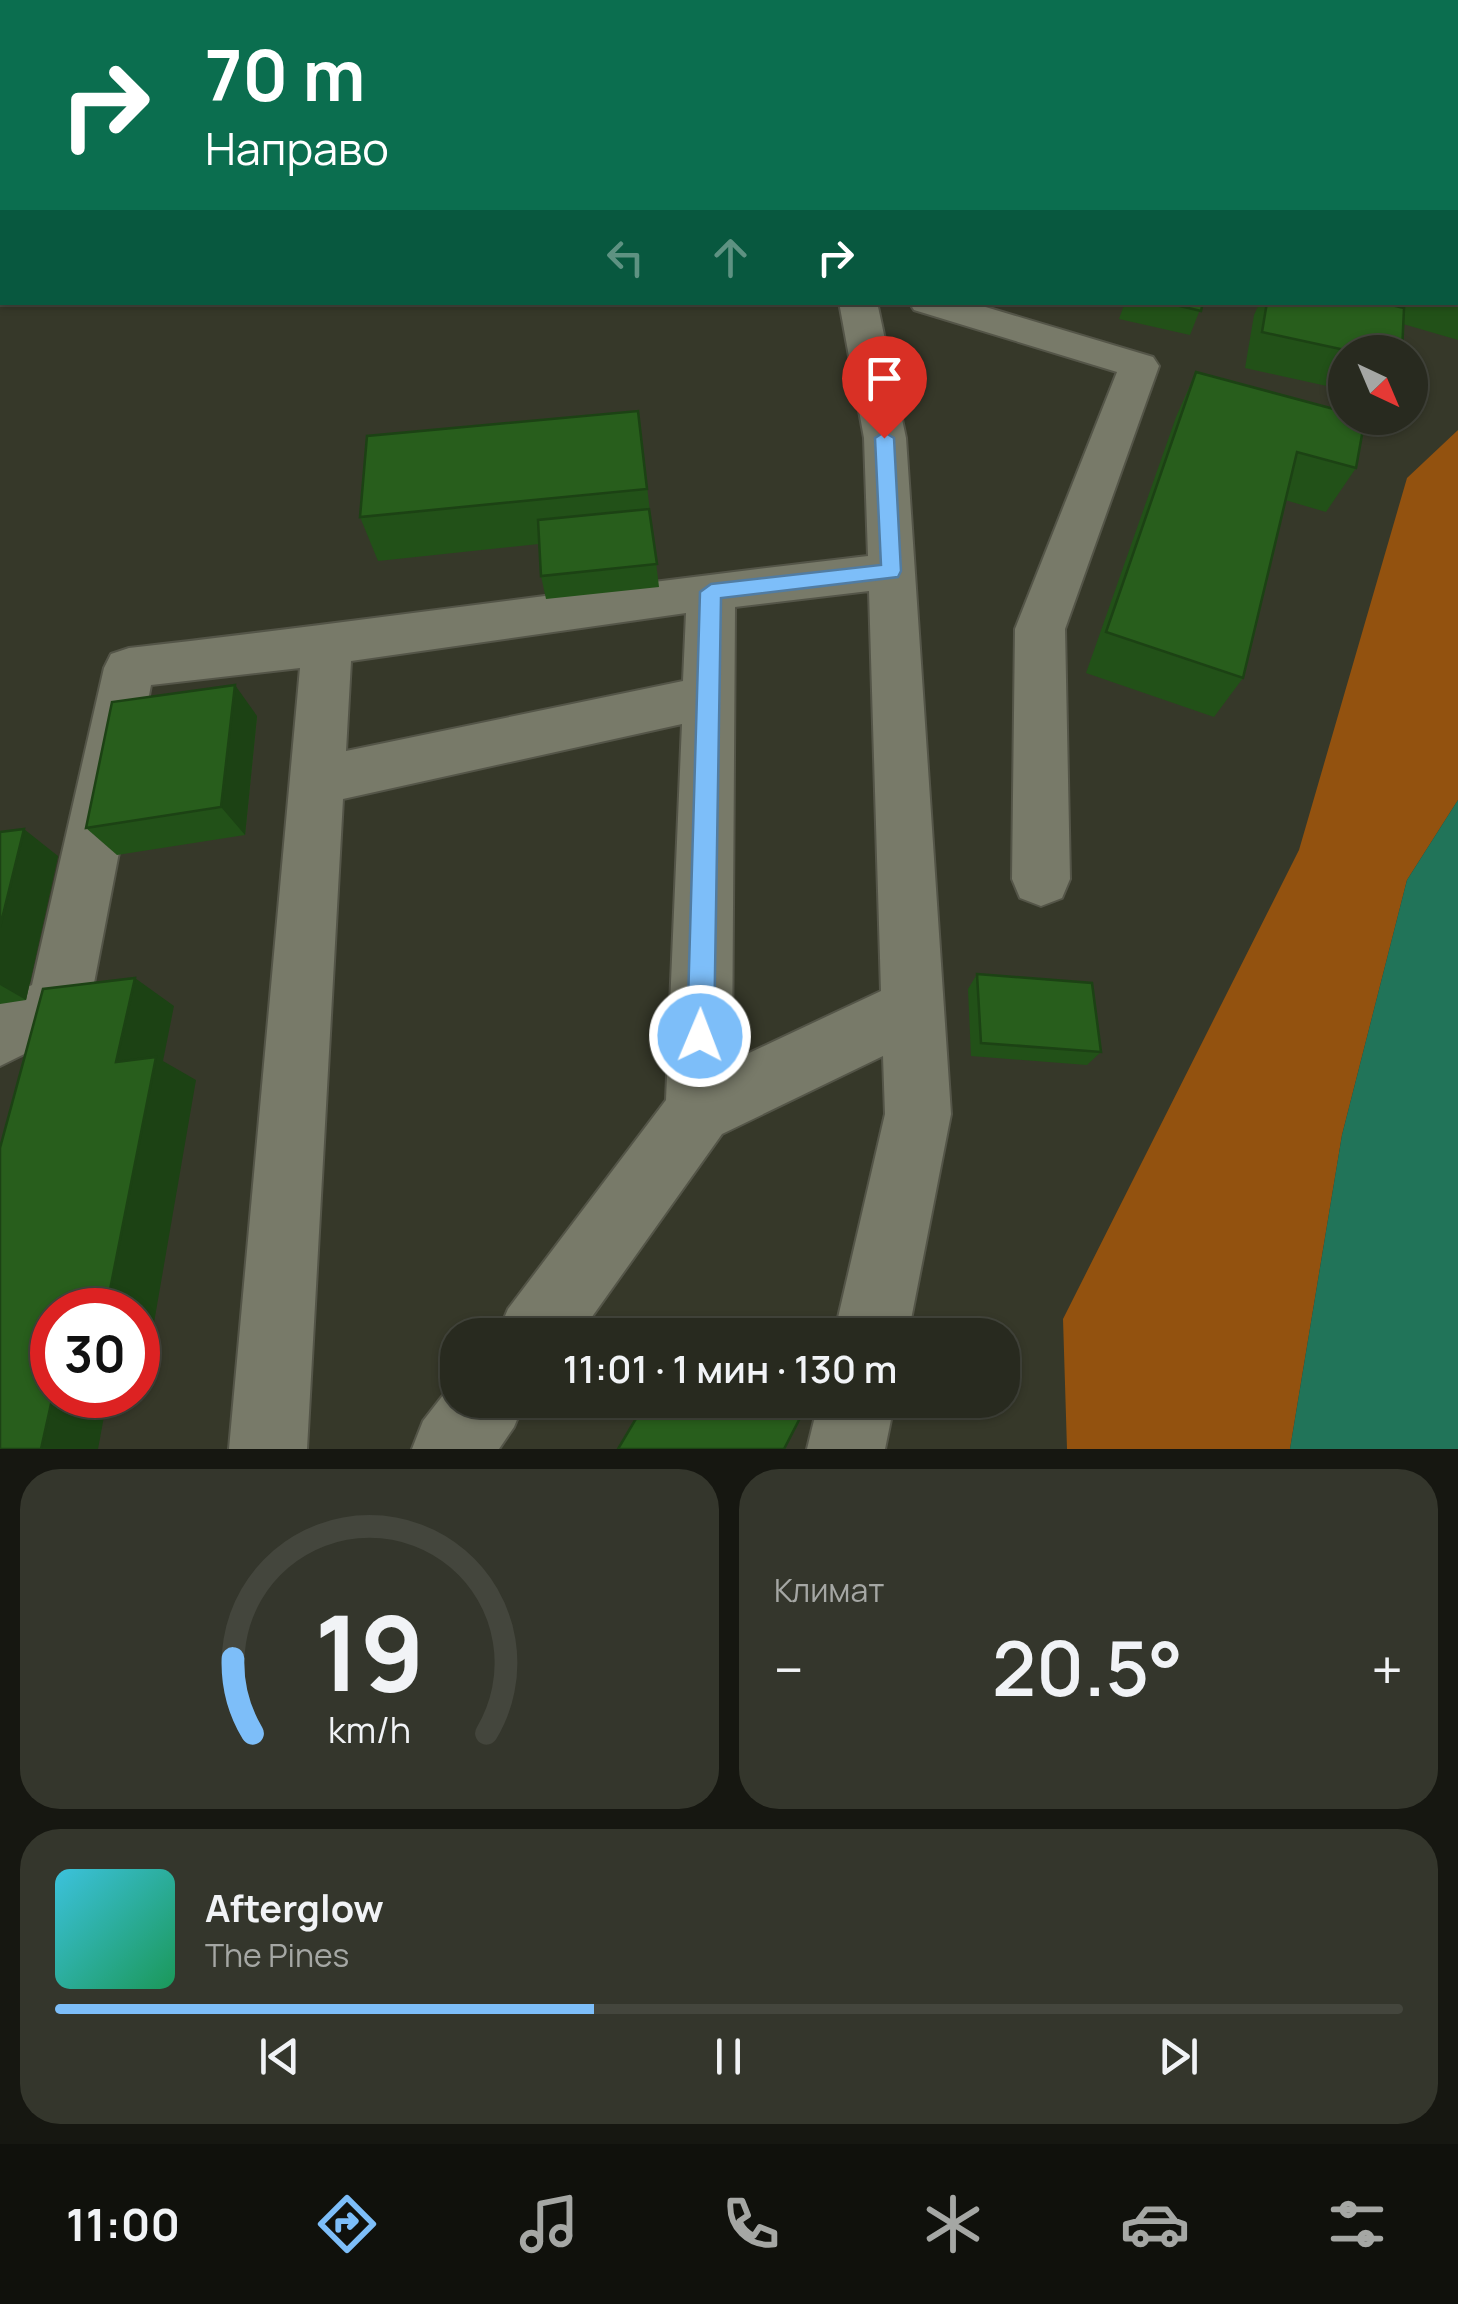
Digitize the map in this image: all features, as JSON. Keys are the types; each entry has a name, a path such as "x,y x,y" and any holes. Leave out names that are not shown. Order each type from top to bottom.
{"street":[{"path":"859,305 884,438 918,1114 874,1318"},
{"path":"937,305 1139,366 1040,629 1041,879"},
{"path":"0,1034 59,1004 129,668 891,571"},
{"path":"699,1111 711,592"},
{"path":"268,1449 326,645"},
{"path":"317,781 708,697"},
{"path":"547,1318 699,1111 913,1008"},
{"path":"451,1449 474,1418"},
{"path":"846,1449 852,1418"}],"shaded area":[{"path":"1458,430 1458,800 1407,880 1342,1135 1290,1449 1067,1449 1063,1319 1299,850 1407,478"},
{"path":"1458,800 1458,1449 1290,1449 1342,1135 1407,880"}],"building":[{"path":"1176,305 1202,305 1201,311"},
{"path":"1266,305 1404,308 1403,335 1328,335 1328,346 1262,332"},
{"path":"1196,372 1328,407 1328,435 1362,435 1356,468 1297,452 1243,678 1106,632"},
{"path":"638,411 647,489 360,517 367,436"},
{"path":"649,509 657,564 541,576 538,520"},
{"path":"235,685 221,807 86,828 112,702"},
{"path":"24,829 0,927 0,832"},
{"path":"977,974 1092,983 1101,1052 981,1043"},
{"path":"135,978 116,1062 156,1057 110,1288 30,1288 30,1418 48,1418 41,1449 0,1449 0,1148 43,989"},
{"path":"636,1418 800,1418 784,1449 618,1449"}],"route":[{"path":"700,1036 711,592 891,571 884,438"}]}
